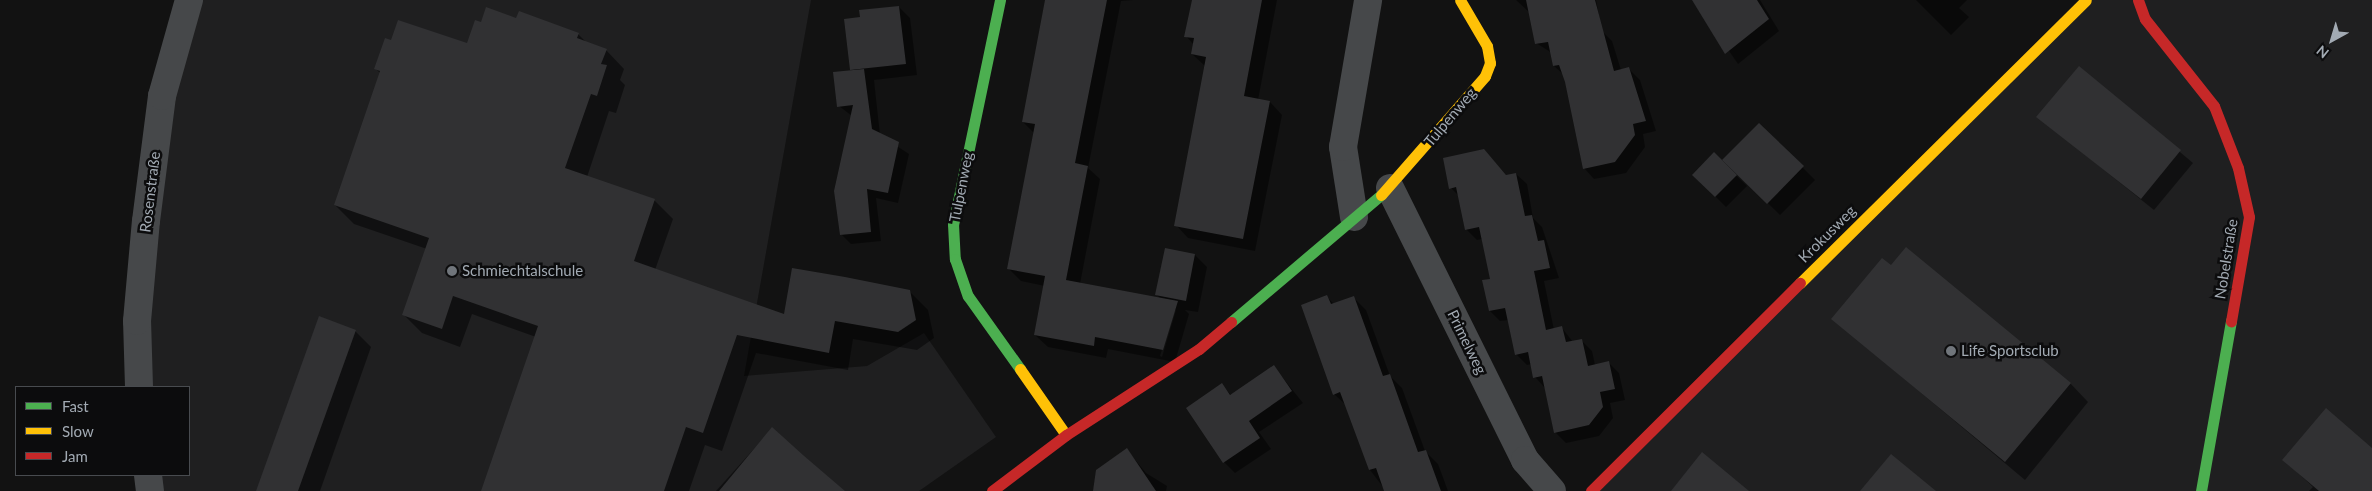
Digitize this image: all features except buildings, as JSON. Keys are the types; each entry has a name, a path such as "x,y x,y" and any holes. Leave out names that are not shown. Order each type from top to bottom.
{"street":[{"name":"Rosenstraße","path":"139,386 137,321 146,221 162,96 189,0"},
{"name":"Tulpenweg","path":"1000,0 953,224 955,259 968,296 1066,435"},
{"path":"1354,217 1343,147 1368,0"},
{"name":"Tulpenweg","path":"992,491 1066,435 1199,349 1269,294 1354,217 1390,188 1485,76 1490,63 1487,46 1460,0"},
{"name":"Krokusweg","path":"1591,491 2086,0"},
{"name":"Nobelstraße","path":"2138,0 2145,19 2214,106 2238,168 2249,217 2201,491"},
{"name":"Primelweg","path":"1390,188 1525,460 1552,491"},
{"path":"148,476 150,491"}],"shaded area":[{"name":"Schmiechtalschule","path":"189,0 811,0 744,376 867,366 924,333 996,437 919,491 150,491 148,476 190,476 190,386 139,386 137,321"},
{"path":"2086,0 2372,0 2372,491 1591,491"}],"traffic: fast":[{"path":"1000,0 953,224 955,259 968,296 1020,369"},
{"path":"1231,322 1381,195"},
{"path":"2201,491 2231,321"}],"traffic: slow":[{"path":"1381,195 1485,76 1490,63 1487,46 1460,0"},
{"path":"1800,283 2086,0"},
{"path":"1020,369 1066,435"}],"traffic: jam":[{"path":"2138,0 2145,19 2214,106 2238,168 2249,217 2231,321"},
{"path":"1591,491 1800,283"},
{"path":"992,491 1066,435 1199,349 1231,322"}],"place":[{"name":"Schmiechtalschule","path":"452,271"},
{"name":"Life Sportsclub","path":"1951,351"}]}
